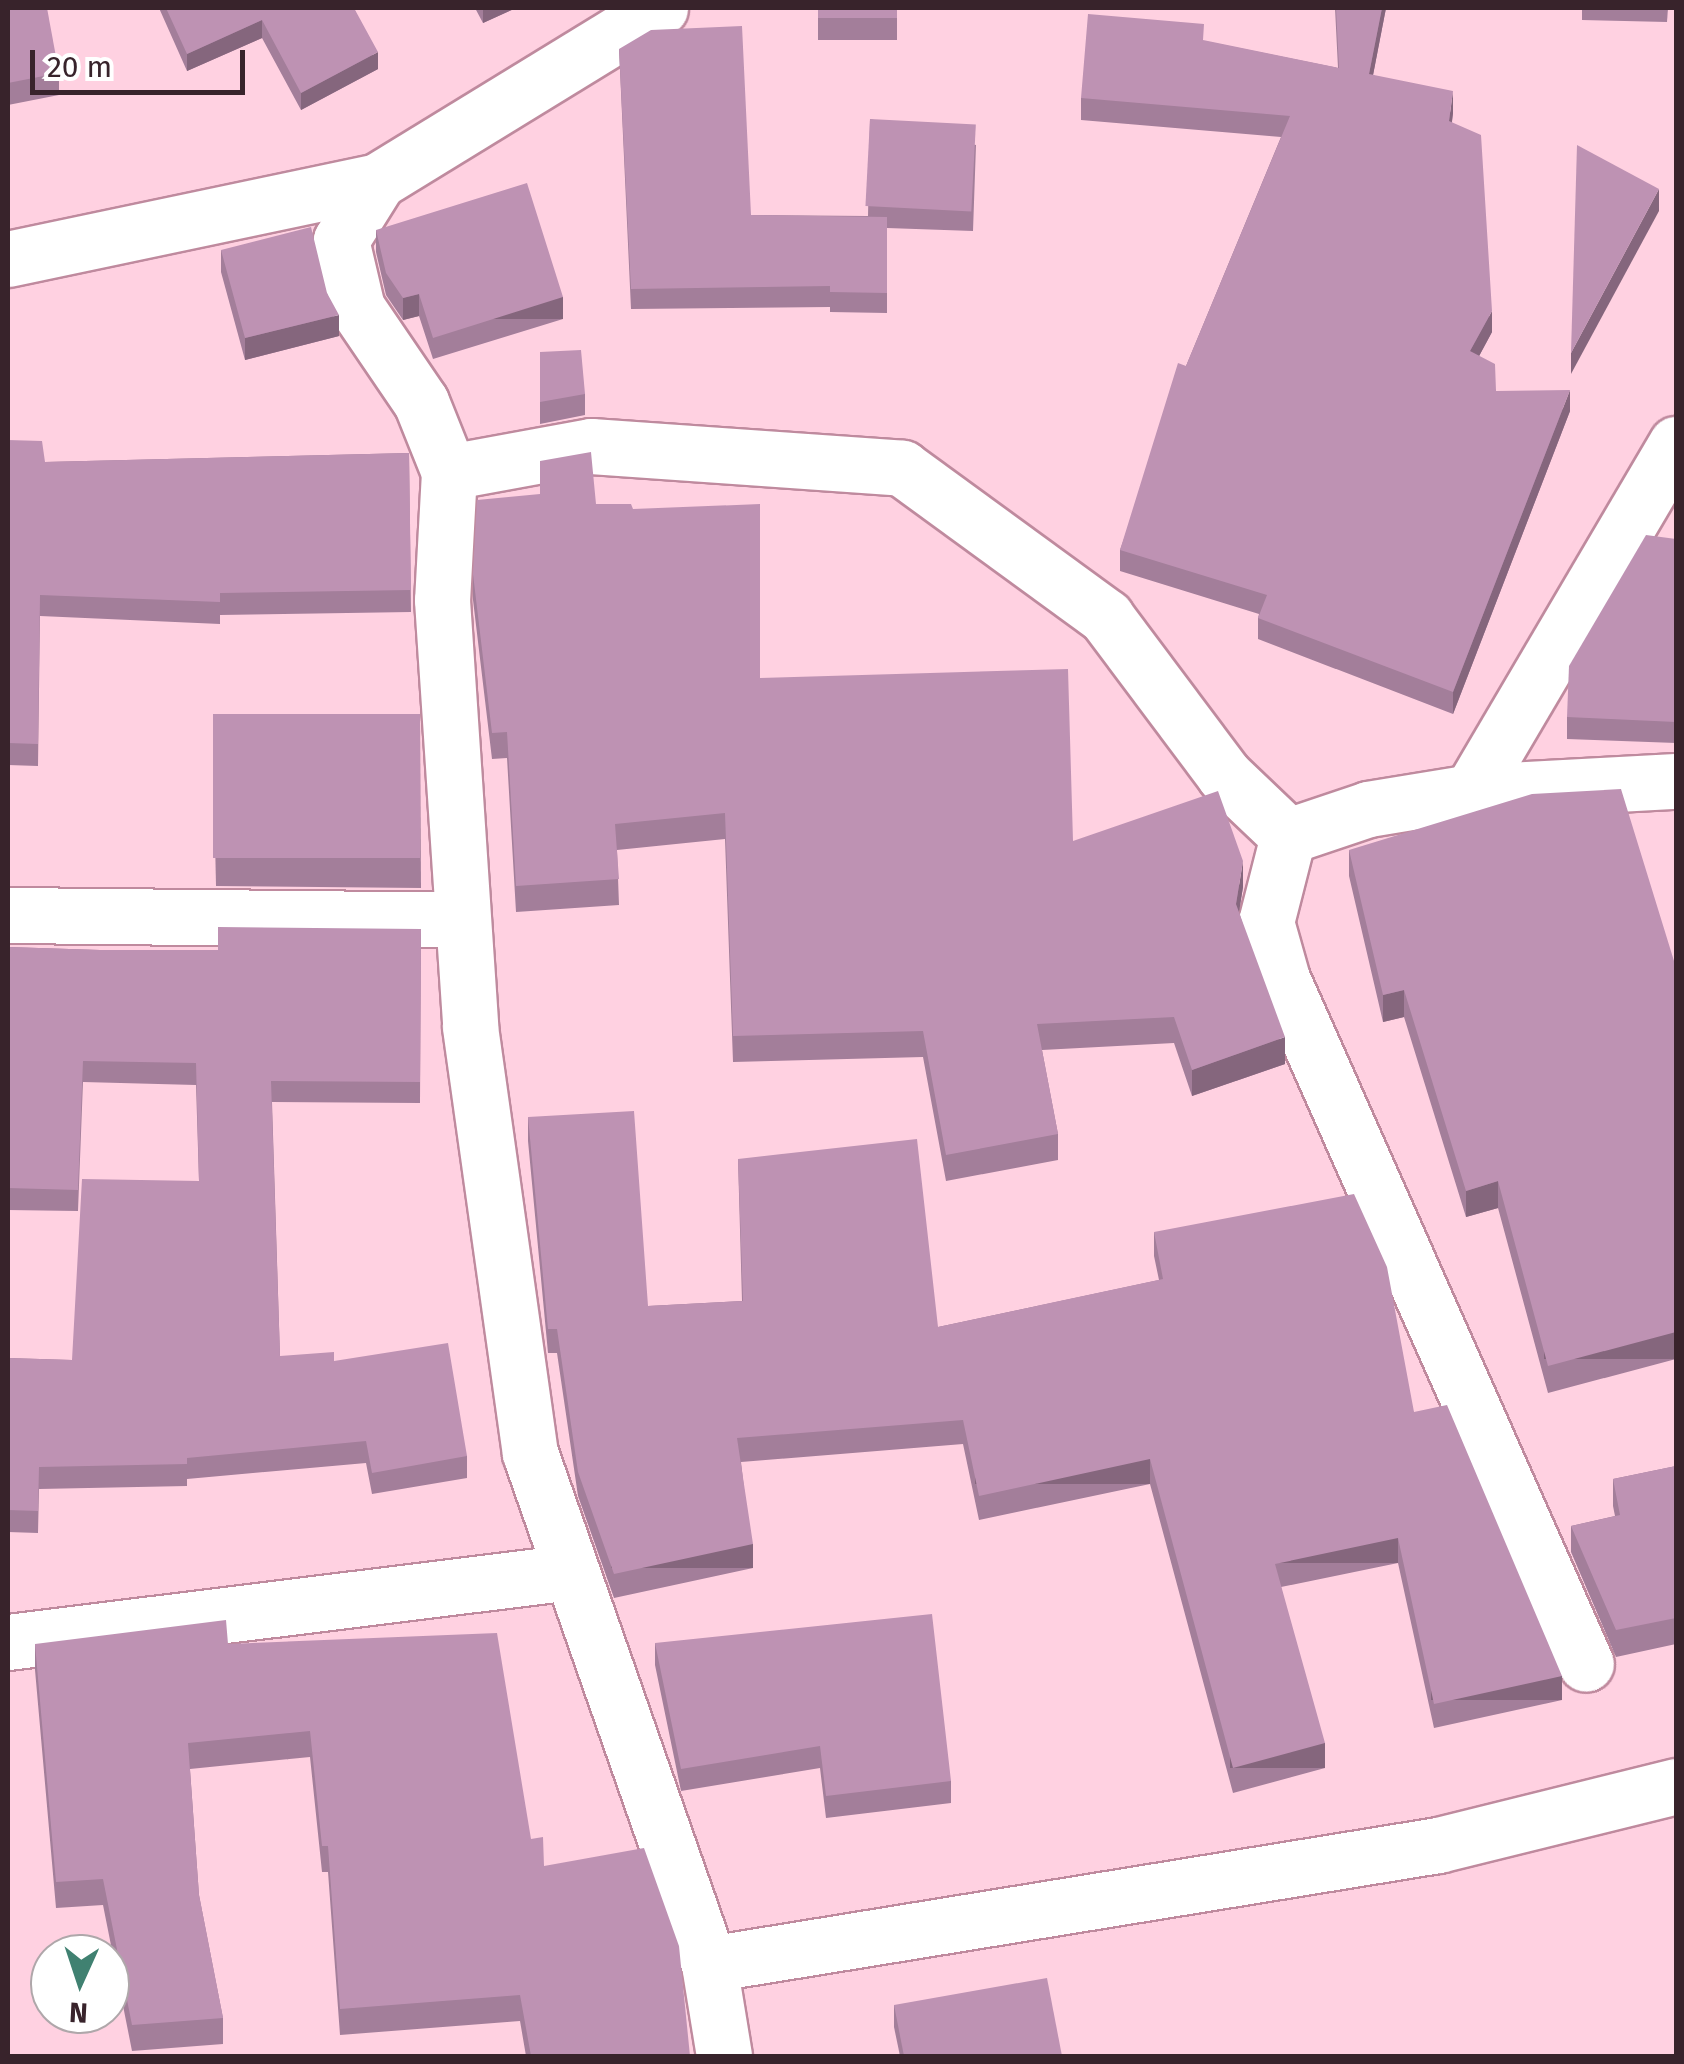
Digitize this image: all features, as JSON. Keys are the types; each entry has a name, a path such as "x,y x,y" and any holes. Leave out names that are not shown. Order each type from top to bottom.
{"street":[{"path":"660,8 595,24 378,180 342,240 357,308 421,402 449,472 442,600 470,1027 530,1452 708,1964 724,2056"},
{"path":"8,260 378,180"},
{"path":"1471,792 1676,444"},
{"path":"449,472 591,446 902,468 1106,617 1224,776 1288,836"},
{"path":"1288,836 1368,809 1471,792 1676,781"},
{"path":"1288,836 1266,922 1282,980 1586,1664"},
{"path":"8,915 462,920"},
{"path":"8,1642 571,1572"},
{"path":"708,1964 1438,1845 1676,1786"}],"building":[{"path":"8,8 47,8 59,73 8,83"},
{"path":"166,8 354,8 378,52 301,93 262,20 187,54"},
{"path":"818,8 897,8 897,18 818,18"},
{"path":"1336,8 1382,8 1369,74 1453,91 1449,121 1481,135 1492,311 1470,351 1495,364 1496,391 1570,390 1453,692 1258,618 1267,595 1120,550 1178,363 1186,366 1290,116 1081,98 1088,14 1204,24 1203,40 1339,68"},
{"path":"742,26 751,215 887,217 887,293 830,292 830,286 631,289 619,49 651,30"},
{"path":"870,119 976,125 971,211 865,206"},
{"path":"1577,145 1659,189 1571,353"},
{"path":"527,183 563,297 433,338 419,294 403,298 386,273 376,230"},
{"path":"311,227 327,293 339,315 245,338 221,250"},
{"path":"581,350 585,394 540,402 540,352"},
{"path":"8,440 42,441 45,462 409,453 411,590 220,593 220,602 40,595 38,744 8,743"},
{"path":"591,452 596,504 631,504 633,509 760,504 760,678 1068,669 1073,841 1218,791 1243,861 1236,904 1285,1037 1192,1070 1174,1017 1037,1024 1058,1134 946,1155 923,1031 733,1036 725,813 615,824 619,879 516,886 507,732 492,733 473,574 477,500 540,494 540,461"},
{"path":"1646,535 1676,539 1676,722 1567,717 1569,666"},
{"path":"213,714 420,714 420,858 213,858"},
{"path":"1621,789 1676,960 1676,1332 1548,1366 1498,1181 1466,1191 1404,990 1383,995 1349,850 1532,794"},
{"path":"218,927 421,929 420,1082 271,1081 280,1356 334,1352 334,1361 448,1343 467,1456 372,1473 366,1441 187,1458 187,1464 39,1467 38,1511 8,1510 8,1358 72,1360 82,1179 199,1181 196,1063 83,1061 78,1190 8,1188 8,947 218,950"},
{"path":"634,1111 648,1306 743,1301 738,1159 917,1139 938,1327 1163,1279 1154,1232 1354,1194 1387,1267 1414,1412 1447,1405 1562,1676 1434,1704 1398,1538 1275,1564 1325,1743 1233,1768 1150,1459 979,1496 963,1420 737,1438 753,1544 614,1574 578,1472 557,1329 548,1329 528,1117"},
{"path":"1676,1466 1676,1618 1616,1630 1571,1526 1620,1515 1613,1479"},
{"path":"932,1614 951,1781 826,1796 820,1746 681,1769 655,1643"},
{"path":"226,1620 228,1644 497,1633 531,1839 543,1837 544,1866 644,1848 679,1946 690,2056 531,2056 520,1995 340,2009 328,1846 322,1846 310,1731 188,1743 199,1895 223,2018 132,2025 130,1934 114,1934 103,1879 56,1882 35,1644"},
{"path":"1047,1978 1062,2056 904,2056 894,2005"}]}
